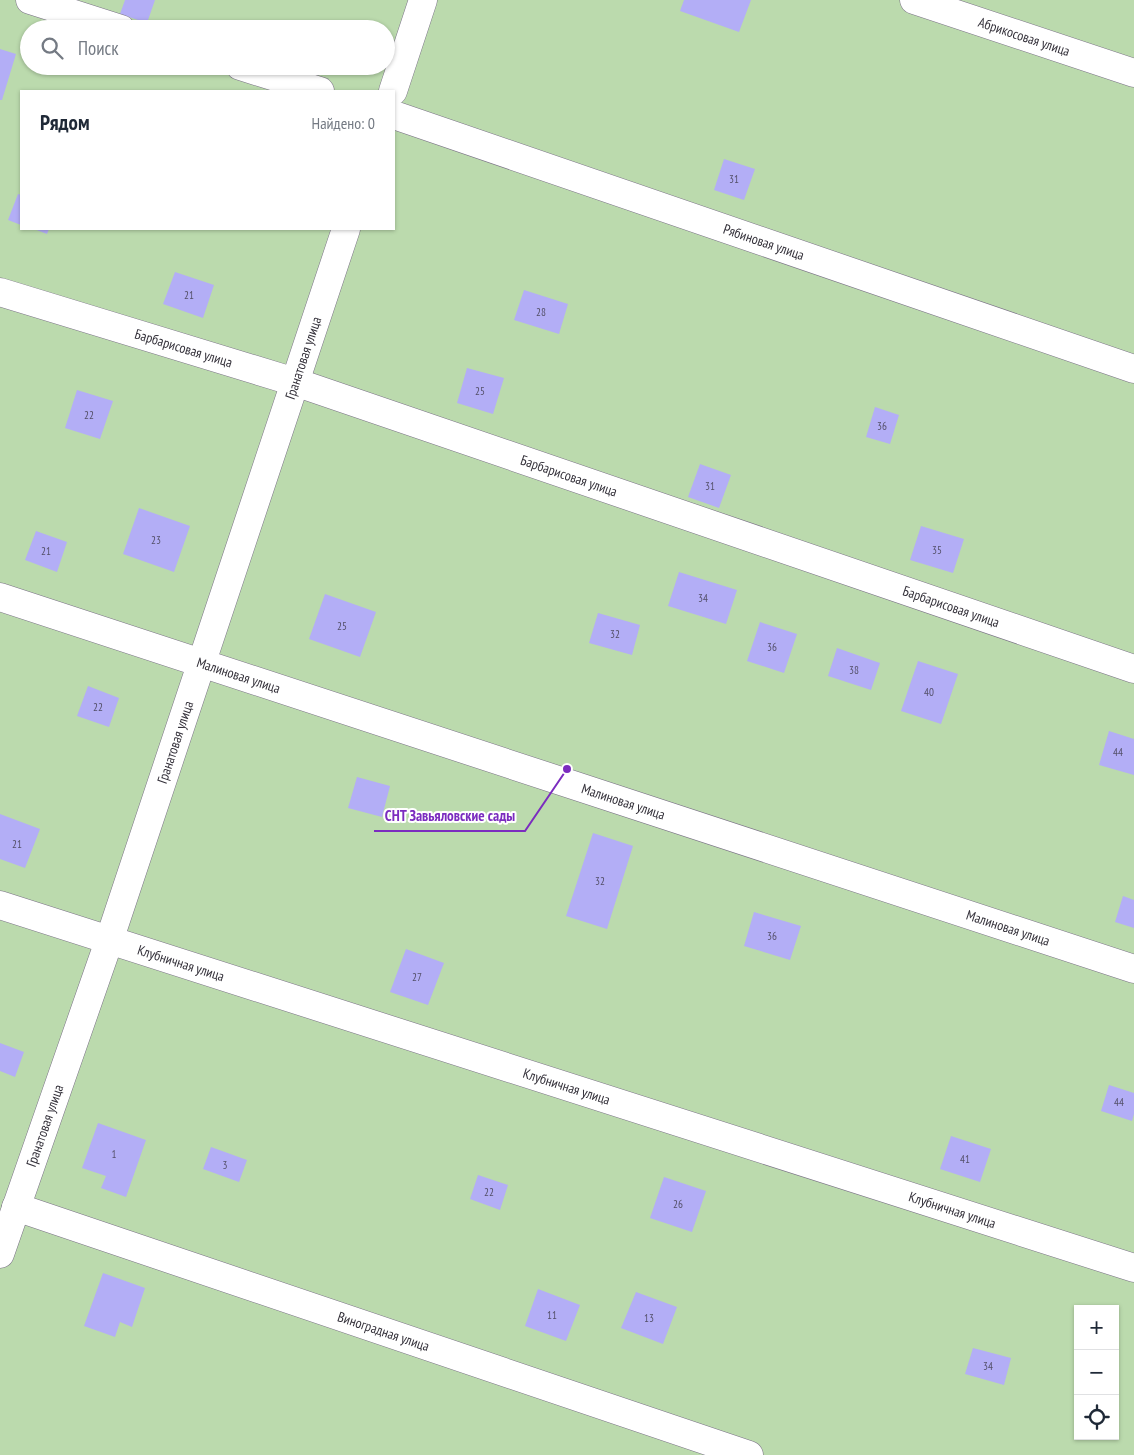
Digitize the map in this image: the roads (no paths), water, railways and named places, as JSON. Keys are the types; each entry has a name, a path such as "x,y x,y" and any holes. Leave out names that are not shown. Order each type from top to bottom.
{"street":[{"path":"30,0 93,20"},
{"path":"393,90 423,0"},
{"name":"Абрикосовая улица","path":"914,0 1134,74"},
{"path":"269,75 317,90"},
{"name":"Рябиновая улица","path":"395,115 1134,369"},
{"name":"Гранатовая улица","path":"0,1254 109,941 346,230"},
{"name":"Барбарисовая улица","path":"0,292 295,382 1134,669"},
{"name":"Малиновая улица","path":"0,598 1134,968"},
{"name":"Клубничная улица","path":"0,905 1134,1268"},
{"name":"Виноградная улица","path":"16,1207 749,1455"}],"place":[{"name":"СНТ Завьяловские сады","path":"567,769"}]}
